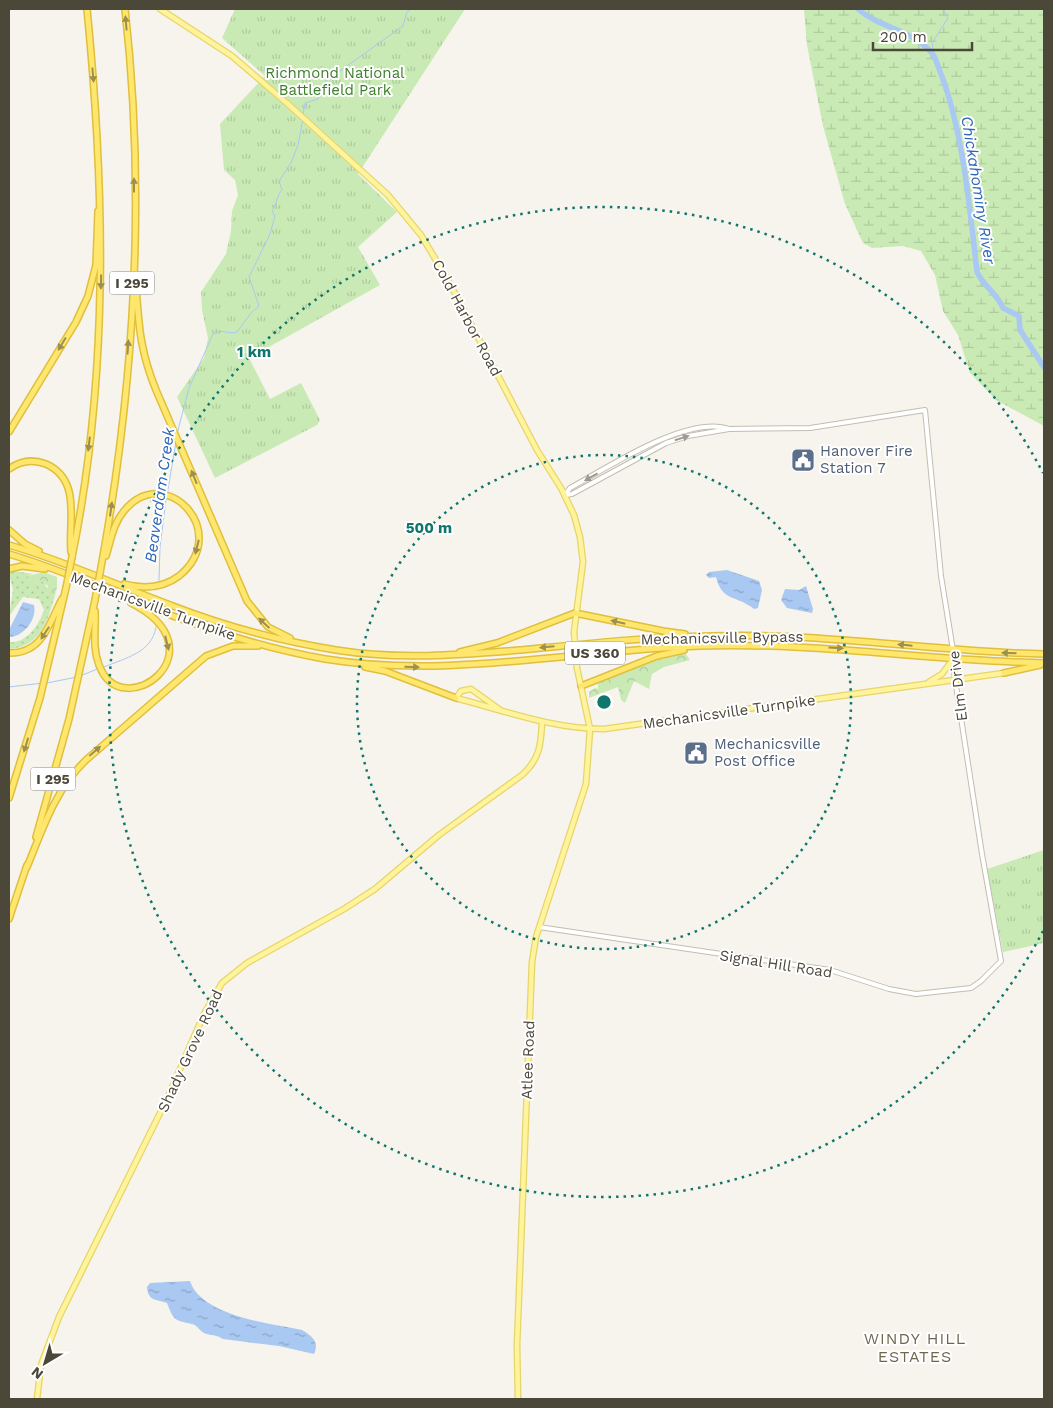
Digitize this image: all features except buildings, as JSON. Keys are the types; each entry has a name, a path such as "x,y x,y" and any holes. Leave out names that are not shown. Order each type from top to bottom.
{"highway":[{"name":"I 295","path":"9,798 47,672 72,557 86,465 96,374 101,257 101,199 97,116 87,9"},
{"name":"I 295","path":"9,919 53,780 82,664 104,557 124,394 133,255 134,137 125,9"},
{"path":"9,432 73,326 88,296 96,265 96,223 101,199"},
{"path":"133,255 137,318 142,349 150,376 185,454 244,596 258,617 274,631 288,638 359,654"},
{"path":"9,468 23,462 40,462 50,466 62,477 71,500 72,549"},
{"path":"93,574 144,587 159,586 178,576 192,560 199,539 195,518 183,503 168,496 155,495 136,500 123,512 113,530 104,557"},
{"path":"9,530 30,547 78,568"},
{"name":"Mechanicsville Turnpike","path":"9,545 78,568 207,618 311,646"},
{"name":"Mechanicsville Turnpike","path":"9,554 76,577 210,629 328,659"},
{"path":"9,569 22,566 39,567 76,577"},
{"path":"90,583 148,613 162,628 169,643 167,664 159,676 151,682 130,687 110,680 102,672 97,659 94,640 95,601"},
{"path":"9,653 24,651 40,640 52,622 65,591"},
{"path":"407,657 457,653 480,648 576,613 662,631 736,635"},
{"name":"Mechanicsville Bypass","path":"311,646 359,654 407,657 454,656 683,636 736,635 827,637 953,650 1044,654"},
{"path":"27,867 52,805 72,774 199,661 220,649 243,645 312,656"},
{"path":"581,686 663,654 725,645"},
{"name":"Mechanicsville Bypass","path":"328,659 372,665 430,667 667,647 725,645 812,647 953,659 1044,664"},
{"path":"328,659 385,672 456,698"},
{"path":"1004,673 1044,664"}],"main road":[{"name":"Cold Harbor Road","path":"160,9 236,59 388,195 422,235 449,282 537,450 565,495 574,515 582,550 581,577 574,632 577,668 590,729"},
{"name":"Elm Drive","path":"953,650 955,679"},
{"path":"927,683 942,674 953,659"},
{"name":"Mechanicsville Turnpike","path":"456,698 542,722 590,729 612,729 1004,673"},
{"path":"456,698 466,689 477,692 499,709"},
{"path":"466,700 469,694 477,692"},
{"name":"Shady Grove Road","path":"37,1399 42,1365 59,1317 171,1091 204,1014 222,982 246,963 344,909 370,892 438,835 522,775 534,764 539,753 542,722"},
{"name":"Atlee Road","path":"518,1399 517,1345 532,954 539,926 585,790 590,729"}],"street":[{"name":"Elm Drive","path":"565,495 570,488 662,439 706,427 721,426 729,429 810,428 925,410 942,576 953,650"},
{"name":"Elm Drive","path":"955,679 982,854 1001,961"},
{"name":"Signal Hill Road","path":"539,926 830,970 889,989 916,994 970,988 990,973 1001,961"}],"green space":[{"name":"Richmond National Battlefield Park","path":"235,9 465,9 358,174 397,212 358,247 380,285 249,358 270,399 301,383 320,420 317,425 215,478 177,397 204,358 208,338 202,310 201,292 226,254 231,231 232,211 238,195 235,180 224,170 220,124 265,76 222,38"},
{"path":"804,9 1044,9 1044,426 996,400 970,373 958,335 943,311 935,275 921,251 903,246 872,248 863,243 845,204 823,126 807,45"},
{"path":"14,571 33,574 28,576 32,584 40,580 43,581 51,595 57,588 47,619 37,636 30,643 9,649 9,642 21,640 31,632 39,622 44,610 39,599 23,597 9,616 13,590 9,574"},
{"path":"44,572 57,577 57,588 51,595 46,594 48,586 40,580 32,584 27,581 28,576"},
{"path":"685,653 690,660 664,667 652,674 649,689 634,681 625,703 621,700 618,687 589,698 589,692 595,688 598,689 598,682 641,664"},
{"path":"1044,850 1044,943 1003,952 987,869"}],"water":[{"path":"727,570 759,581 762,590 758,608 754,609 726,594 722,591 716,577 709,578 706,575 709,572"},
{"path":"806,586 813,609 812,613 787,608 781,600 785,589 799,590"},
{"path":"23,602 34,605 32,620 21,633 12,637 9,636 9,630"},
{"path":"190,1281 197,1293 208,1303 222,1310 256,1321 302,1330 314,1339 316,1350 314,1354 279,1346 223,1339 204,1333 194,1325 175,1319 167,1303 153,1299 149,1295 147,1287 150,1283"}],"waterway":[{"name":"Beaverdam Creek","path":"303,115 305,103 318,99 323,83 403,26 407,12 411,9"},
{"name":"Chickahominy River","path":"858,9 876,21 914,38 935,57 949,96 955,120 968,198 977,272 1003,308 1019,316 1020,330 1044,367"},
{"path":"934,55 932,43 948,18 943,9"},
{"name":"Beaverdam Creek","path":"177,434 189,388 213,334 216,332 237,332 251,313 259,306 249,277 270,234 275,216 272,211 282,190 279,181 291,163 298,145 303,119"},
{"name":"Beaverdam Creek","path":"167,495 176,442"},
{"name":"Beaverdam Creek","path":"159,580 160,547 166,499"},
{"name":"Beaverdam Creek","path":"104,667 143,649 149,643 156,627"},
{"name":"Beaverdam Creek","path":"80,676 100,668"},
{"name":"Beaverdam Creek","path":"47,683 77,677"},
{"name":"Beaverdam Creek","path":"9,687 43,683"}],"place":[{"name":"Hanover Fire Station 7","path":"803,460"},
{"name":"Mechanicsville Post Office","path":"696,753"}],"district":[{"name":"WINDY HILL ESTATES","path":"915,1347"}]}
